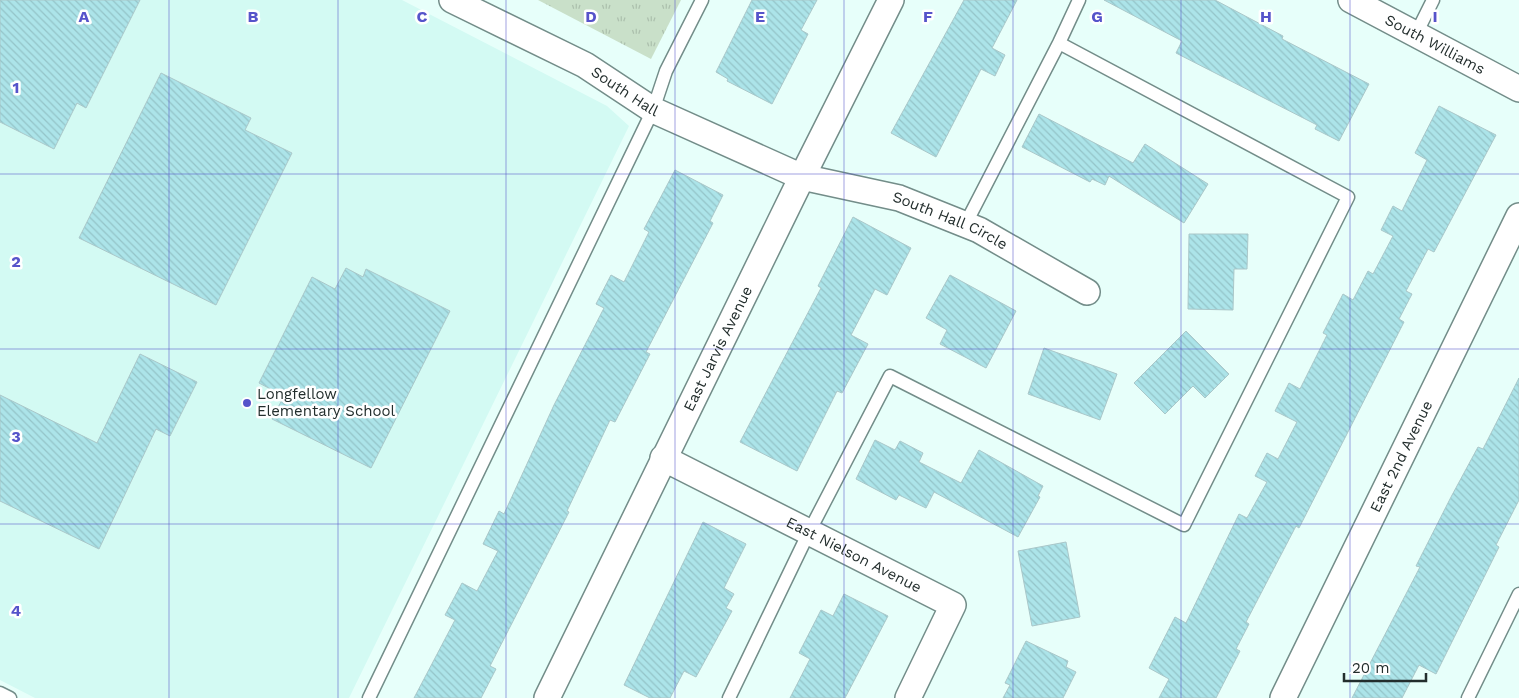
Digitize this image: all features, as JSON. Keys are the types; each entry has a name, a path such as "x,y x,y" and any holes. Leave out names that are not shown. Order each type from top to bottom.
{"street":[{"name":"South Hall","path":"452,0 585,65 652,110 802,177"},
{"name":"East Jarvis Avenue","path":"547,698 802,177 892,0"},
{"name":"South Williams","path":"1351,0 1415,36 1519,89"},
{"name":"South Hall Circle","path":"802,177 899,198 979,230 1087,292"},
{"name":"East 2nd Avenue","path":"1283,698 1519,216"},
{"name":"East Nielson Avenue","path":"664,458 953,605 908,698"}],"lane":[{"path":"368,698 652,110 666,71 702,0"},
{"path":"965,225 1059,44 1079,0"},
{"path":"1415,36 1433,0"},
{"path":"729,698 809,532 890,376 1184,525 1348,197 1059,44"},
{"path":"1468,698 1519,594"},
{"path":"0,693 10,698"}],"shaded area":[{"name":"Longfellow Elementary School","path":"0,0 402,0 607,106 629,126 349,698 35,698 0,680"}],"green space":[{"path":"538,0 681,0 651,59"}],"building":[{"path":"0,0 140,0 86,108 77,103 54,149 0,122"},
{"path":"752,0 817,0 801,30 808,34 772,104 727,81 728,79 716,72"},
{"path":"964,0 1017,0 992,48 1005,55 995,76 981,69 936,157 891,133"},
{"path":"1104,0 1215,0 1283,36 1282,39 1369,84 1339,141 1315,129 1317,125 1176,53 1182,41"},
{"path":"161,73 251,118 245,130 292,153 216,305 79,238"},
{"path":"1439,106 1496,135 1434,252 1428,249 1406,291 1412,294 1399,319 1404,322 1299,528 1296,526 1246,622 1249,624 1236,649 1240,651 1216,698 1159,698 1169,679 1149,668 1175,617 1186,623 1239,514 1247,518 1267,482 1255,476 1267,453 1278,459 1297,422 1275,411 1289,383 1300,389 1327,335 1323,333 1343,294 1353,300 1368,271 1373,274 1393,236 1381,230 1393,206 1402,211 1427,160 1415,153"},
{"path":"1039,114 1133,163 1145,144 1208,184 1184,223 1109,176 1105,185 1092,179 1090,182 1022,147"},
{"path":"675,170 723,195 710,221 713,223 646,352 650,354 615,422 610,420 567,511 569,512 490,666 496,669 481,698 414,698 455,620 445,615 462,583 477,591 498,551 483,544 499,511 504,514 554,405 604,308 596,304 611,275 624,282 649,232 644,229"},
{"path":"853,217 911,248 887,295 875,289 851,335 868,344 842,393 837,391 797,471 740,442 821,288 818,286"},
{"path":"1189,234 1248,234 1247,269 1234,269 1233,310 1188,309"},
{"path":"346,268 363,277 366,269 450,311 371,468 272,419 284,396 259,383 312,277 335,289"},
{"path":"950,275 1016,311 986,368 940,344 947,330 926,318"},
{"path":"1186,331 1229,374 1205,398 1193,386 1165,414 1134,383"},
{"path":"1044,348 1117,374 1100,420 1028,394"},
{"path":"140,354 197,382 170,436 156,429 99,549 0,501 0,395 97,443"},
{"path":"1519,378 1519,500 1496,545 1499,547 1436,674 1419,665 1402,698 1352,698 1420,567 1416,566 1451,497 1478,447 1483,449"},
{"path":"875,440 895,450 900,441 923,453 919,462 961,483 979,450 1043,486 1038,496 1040,497 1018,537 934,492 926,508 899,495 896,500 856,479"},
{"path":"703,522 746,544 724,588 734,594 726,608 732,611 696,677 684,671 670,698 650,698 624,685"},
{"path":"1066,542 1080,617 1032,626 1018,551"},
{"path":"844,594 888,616 845,698 790,698 810,659 799,653 821,610 833,616"},
{"path":"1026,641 1068,661 1066,667 1076,672 1063,698 1003,698 1010,685 1005,683"}],"place":[{"name":"Longfellow Elementary School","path":"247,403"}]}
